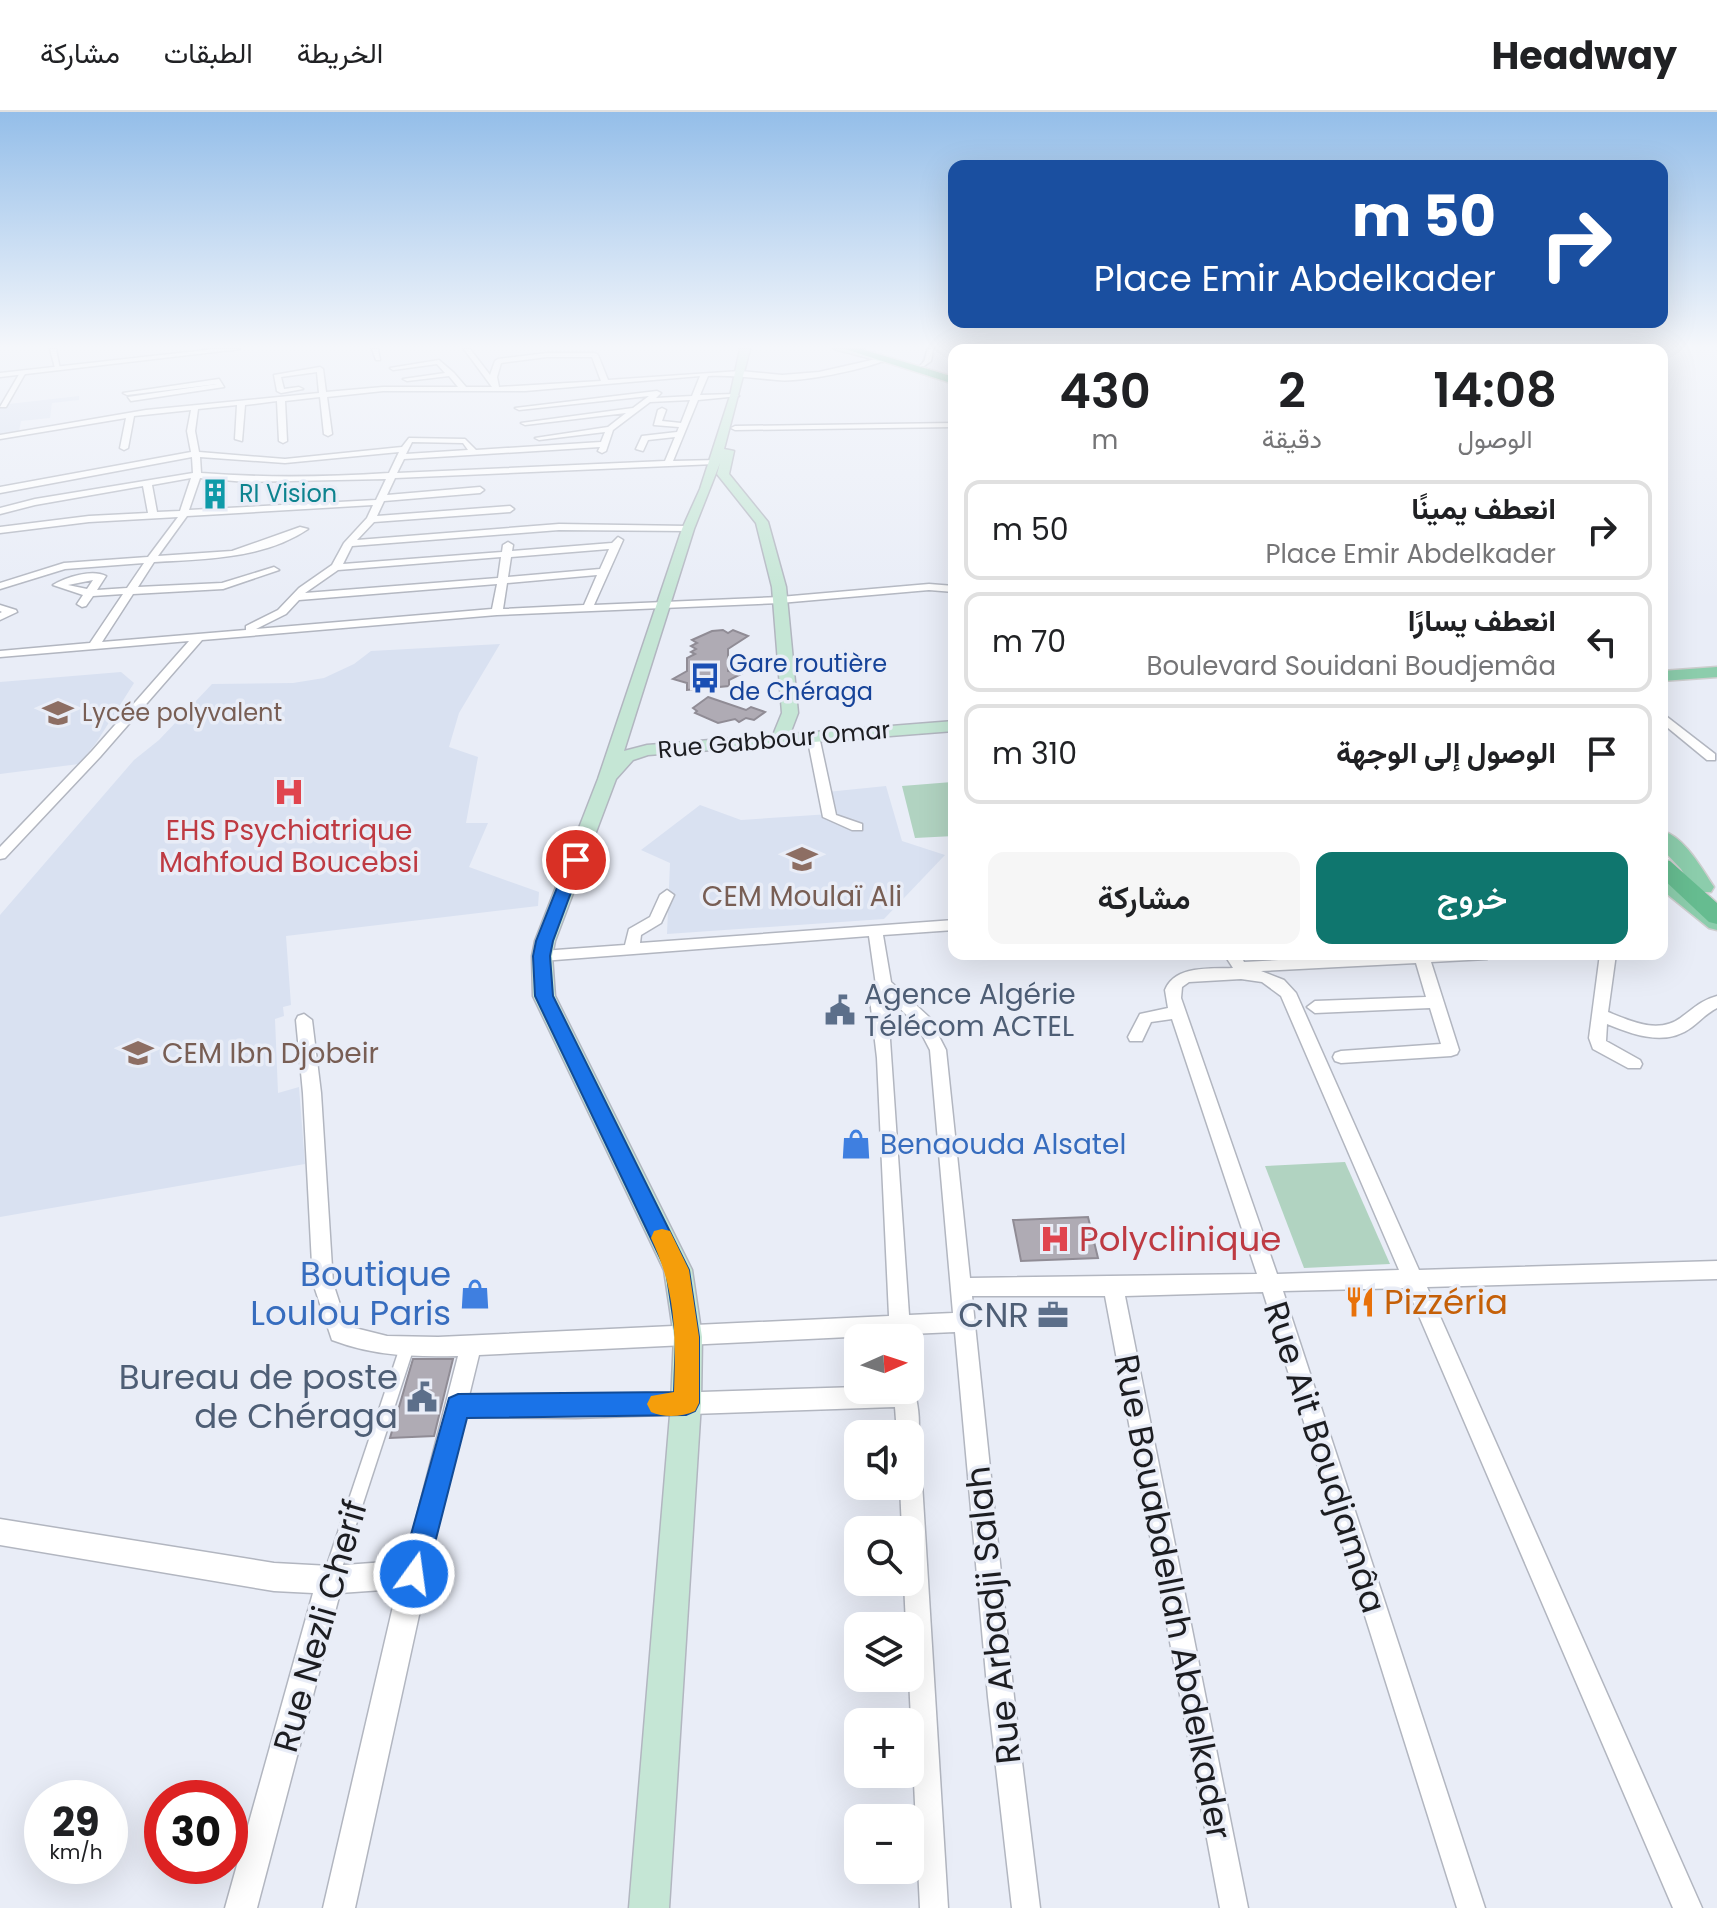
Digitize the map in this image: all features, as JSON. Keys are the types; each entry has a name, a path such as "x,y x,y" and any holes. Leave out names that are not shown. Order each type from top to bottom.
{"highway":[{"path":"1668,856 1710,894"},
{"path":"1668,871 1717,916"}],"main road":[{"path":"649,1908 686,1403 688,1337 678,1270 544,996 542,956 607,779 688,529 705,492 724,433"},
{"path":"734,433 723,472 762,522 779,587 790,713 780,738"},
{"path":"705,492 738,491"},
{"path":"705,492 723,498 738,491"},
{"path":"1668,669 1717,666"},
{"path":"1668,676 1717,672"},
{"name":"Rue Gabbour Omar","path":"607,779 627,756 647,750 948,726"},
{"path":"620,735 636,747 647,750"},
{"path":"1668,843 1710,894"},
{"path":"1668,884 1717,923"}],"street":[{"path":"0,437 25,433"},
{"path":"124,448 127,433"},
{"path":"93,647 184,512 198,469 191,433"},
{"path":"239,433 239,439"},
{"path":"283,433 283,441"},
{"path":"529,433 534,444"},
{"path":"0,490 194,454 285,461 362,453 515,450 591,433"},
{"path":"600,465 608,433"},
{"path":"640,449 645,438 669,433"},
{"path":"668,463 681,433"},
{"path":"236,634 282,612 336,567 349,543 371,519 382,500 388,477 409,440 445,438 465,441 474,452"},
{"path":"534,444 604,444"},
{"path":"512,469 515,450"},
{"path":"351,478 362,453"},
{"path":"0,511 35,502 196,475 246,479 351,478 715,462"},
{"path":"28,483 35,502 34,525"},
{"path":"147,483 153,514"},
{"path":"0,530 153,514 382,500 480,490"},
{"path":"497,612 504,580 511,495"},
{"path":"371,519 510,509"},
{"path":"349,543 559,527 688,529"},
{"path":"588,607 625,528"},
{"path":"0,586 64,566 232,554 303,529"},
{"path":"336,567 615,546"},
{"path":"82,604 89,593 223,586 274,570"},
{"path":"297,597 603,572"},
{"path":"0,654 497,612 780,600 877,590 948,589"},
{"path":"0,608 12,612 0,617"},
{"path":"0,855 96,754 197,639"},
{"path":"1668,722 1711,757"},
{"path":"813,736 830,817 857,827"},
{"path":"632,949 634,933 656,920 667,895"},
{"path":"542,956 948,925"},
{"path":"875,930 884,985 878,999 885,1058 900,1324"},
{"path":"1238,965 1369,960"},
{"path":"1341,1057 1451,1050 1423,960"},
{"path":"1607,960 1597,1038 1599,1045 1634,1064"},
{"path":"1238,965 1270,977 1288,993 1688,1908"},
{"name":"Rue Ait Boudjamâa","path":"1238,965 1176,981 1172,989 1177,1013 1270,1283 1471,1908"},
{"name":"Rue Arbadji Salah","path":"884,985 919,1012 931,1030 938,1050 963,1322 1026,1908"},
{"path":"1315,1007 1435,1002"},
{"path":"1600,1015 1630,1027 1677,1031 1709,1003 1717,1002"},
{"path":"1136,1037 1139,1022 1145,1017 1177,1013"},
{"path":"304,1020 312,1093 323,1283 339,1333 359,1342 407,1347 844,1333"},
{"path":"961,1287 1113,1287 1717,1270"},
{"name":"Rue Bouabdellah Abdelkader","path":"1113,1287 1234,1908"},
{"path":"924,1328 963,1322"},
{"path":"339,1908 414,1574 471,1346"},
{"name":"Rue Nezli Cherif","path":"241,1908 330,1580 407,1347"},
{"path":"458,1406 576,1407 844,1396"},
{"path":"912,1500 934,1908"},
{"path":"0,1532 274,1577 330,1580 414,1574"}],"shaded area":[{"name":"EHS Psychiatrique Mahfoud Boucebsi","path":"500,644 459,713 449,747 478,757 466,823 488,823 469,867 539,892 538,906 286,936 291,1005 283,1007 284,1016 275,1019 278,1093 299,1087 305,1164 0,1217 0,915 134,760 159,740 212,684 293,683 324,678 354,664 371,651"},
{"name":"Lycée polyvalent","path":"121,672 134,683 79,764 0,774 0,682"},
{"name":"CEM Moulaï Ali","path":"886,786 902,841 945,855 884,919 667,934 670,863 641,850 700,805 741,820 830,814 827,792"}],"green space":[{"path":"948,782 948,836 915,838 902,786"},
{"path":"1345,1162 1390,1264 1304,1268 1265,1166"}],"building":[{"path":"723,630 748,636 728,649 728,671 741,674 729,680 729,686 687,690 687,683 673,679 687,671 687,658 695,654 691,652 696,649 691,646 697,643 692,640 712,631"},
{"path":"708,697 746,710 751,707 765,712 754,720 746,718 739,722 735,719 718,723 695,713 697,711 693,708"},
{"name":"Polyclinique","path":"1088,1217 1098,1258 1021,1261 1013,1220"},
{"name":"Bureau de poste de Chéraga","path":"413,1359 453,1359 434,1436 390,1438"}],"slow traffic":[{"path":"659,1404 686,1403 688,1337 678,1270 662,1238"}],"place":[{"name":"RI Vision","path":"215,494"},
{"name":"Gare routière de Chéraga","path":"705,678"},
{"name":"Lycée polyvalent","path":"58,713"},
{"name":"EHS Psychiatrique Mahfoud Boucebsi","path":"289,792"},
{"name":"CEM Moulaï Ali","path":"802,859"},
{"name":"Agence Algérie Télécom ACTEL","path":"840,1010"},
{"name":"CEM Ibn Djobeir","path":"138,1053"},
{"name":"Benaouda Alsatel","path":"856,1144"},
{"name":"Polyclinique","path":"1055,1239"},
{"name":"Boutique Loulou Paris","path":"475,1294"},
{"name":"Pizzéria","path":"1360,1302"},
{"name":"CNR","path":"1053,1315"},
{"name":"Bureau de poste de Chéraga","path":"422,1397"}],"route":[{"path":"414,1574 458,1406 576,1407 686,1403 688,1337 678,1270 544,996 542,956 545,941 576,860"}]}
